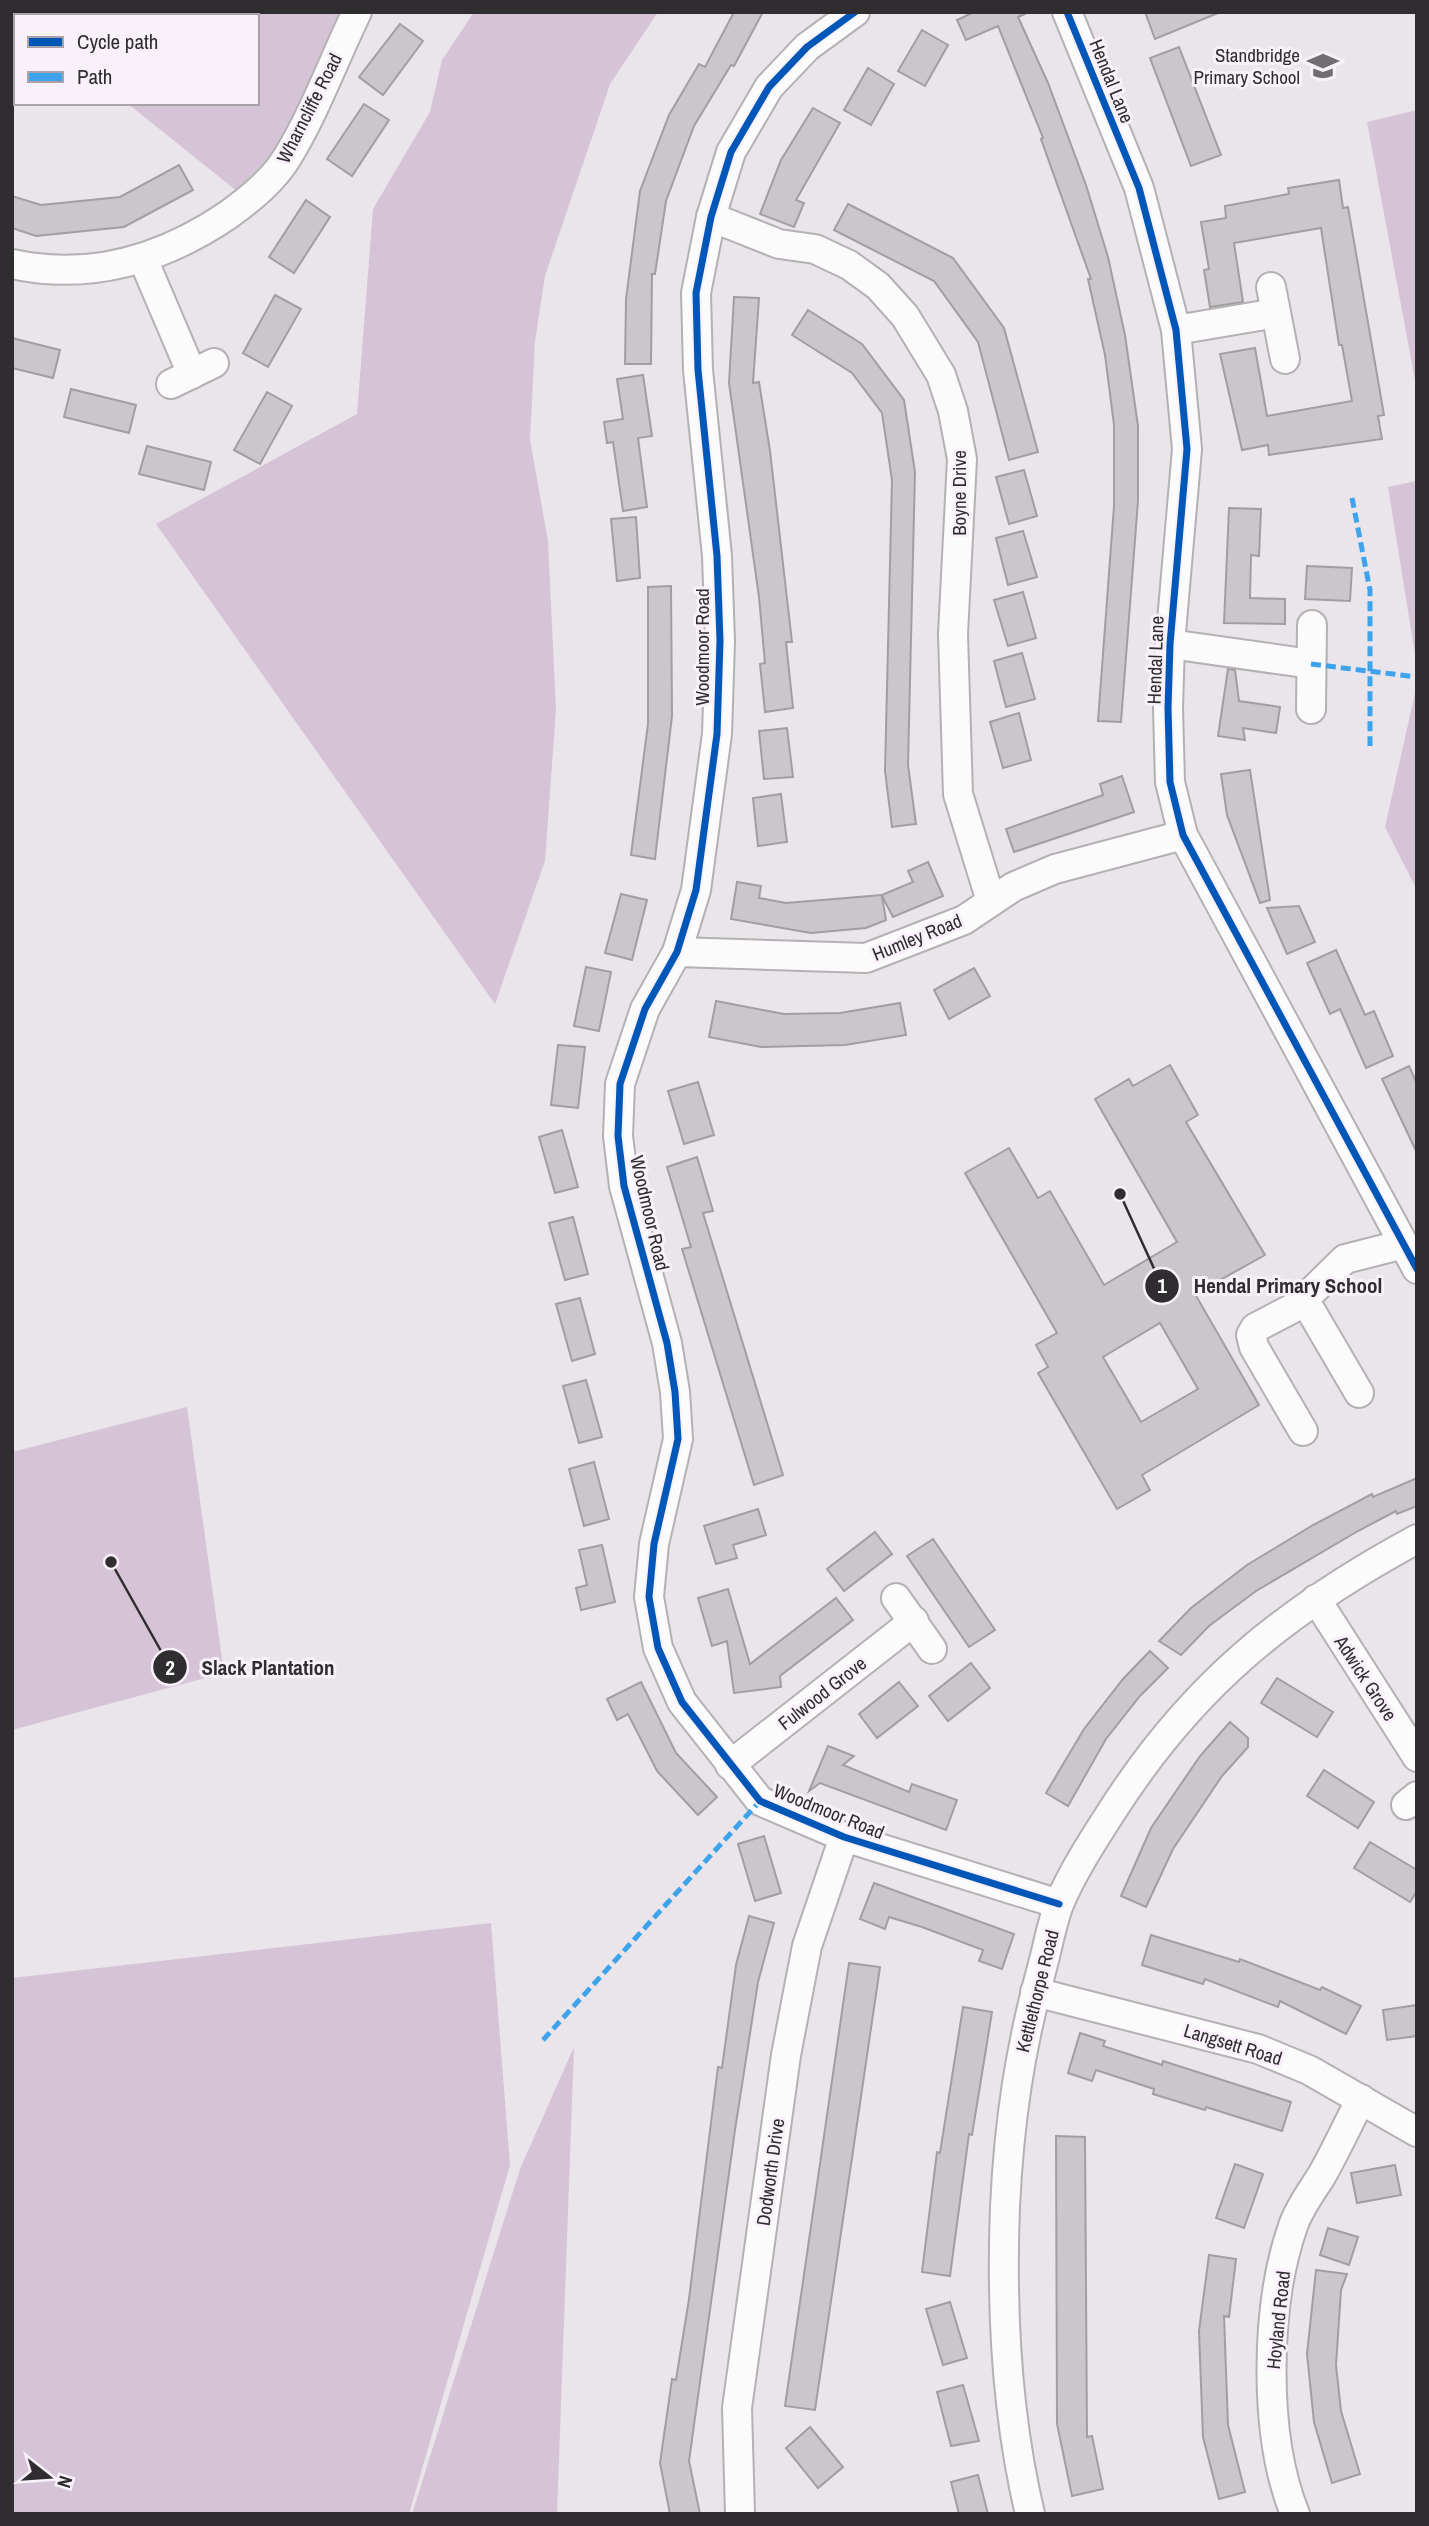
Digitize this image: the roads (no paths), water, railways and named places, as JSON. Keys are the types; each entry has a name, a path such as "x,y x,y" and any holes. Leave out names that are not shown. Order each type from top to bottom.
{"street":[{"name":"Wharncliffe Road","path":"12,264 40,270 76,269 143,259 192,239 248,200 276,173 288,157 357,12"},
{"name":"Woodmoor Road","path":"855,12 807,47 769,88 731,152 711,216 696,293 698,370 717,556 720,641 717,734 696,890 677,952 645,1009 620,1084 618,1136 624,1186 667,1343 676,1404 678,1439 654,1544 649,1597 658,1648 682,1702 760,1801 844,1837 1059,1904"},
{"name":"Hendal Lane","path":"1067,12 1139,188 1176,330 1187,449 1170,644 1170,782 1183,835 1417,1269"},
{"name":"Boyne Drive","path":"711,216 779,244 815,249 849,265 878,286 905,316 941,375 953,411 962,459 953,634 958,794 991,901"},
{"path":"143,259 192,374"},
{"path":"1176,330 1273,300 1284,359"},
{"path":"1311,709 1312,625"},
{"name":"Hendal Lane","path":"1170,644 1311,664"},
{"name":"Humley Road","path":"677,952 866,958 964,920 1013,887 1055,869 1183,835"},
{"path":"1303,1431 1254,1347 1251,1335 1255,1328 1297,1306 1345,1259 1404,1244"},
{"path":"1304,1299 1359,1393"},
{"name":"Kettlethorpe Road","path":"1030,2514 1007,2378 1004,2229 1016,2073 1059,1904 1133,1778 1174,1723 1238,1660 1316,1599 1365,1567 1417,1539"},
{"path":"896,1598 932,1649"},
{"name":"Adwick Grove","path":"1316,1599 1417,1757"},
{"name":"Fulwood Grove","path":"730,1765 914,1621"},
{"name":"Dodworth Drive","path":"740,2514 737,2408 788,2044 807,1946 844,1837"},
{"name":"Langsett Road","path":"1035,1992 1258,2049 1309,2070 1417,2132"},
{"name":"Hoyland Road","path":"1296,2514 1289,2497 1274,2417 1271,2350 1278,2283 1294,2224 1361,2099"}],"place":[{"name":"Standbridge Primary School","path":"1323,66"},
{"name":"Hendal Primary School","path":"1120,1194"},
{"name":"Slack Plantation","path":"111,1562"}]}
